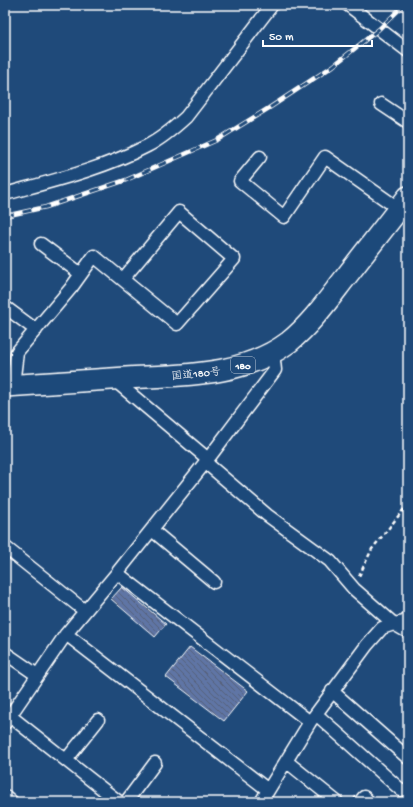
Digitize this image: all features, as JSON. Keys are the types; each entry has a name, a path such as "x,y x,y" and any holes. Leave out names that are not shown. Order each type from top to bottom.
{"highway":[{"name":"国道180号","path":"9,385 198,374 237,368 256,361 289,342 304,328 403,203"}],"street":[{"path":"5,194 68,176 126,156 148,146 170,132 186,117 272,5"},
{"path":"348,5 408,51"},
{"path":"381,104 408,122"},
{"path":"260,157 240,181 284,217 325,157 403,203"},
{"path":"9,385 17,352 71,288 94,256 178,324 234,259 179,212 123,279"},
{"path":"41,244 81,274"},
{"path":"5,306 36,330"},
{"path":"119,802 66,760 7,717 66,634 118,573 207,461 275,370 273,352"},
{"path":"113,379 267,515 330,561 354,589 394,624 408,632"},
{"path":"152,530 214,582"},
{"path":"5,547 85,611"},
{"path":"118,573 313,718 401,790"},
{"path":"261,802 313,718 366,645 382,628 405,622 408,618"},
{"path":"66,634 268,790"},
{"path":"5,653 36,675"},
{"path":"332,691 408,758"},
{"path":"66,760 98,720"},
{"path":"286,761 337,802"},
{"path":"126,802 155,763"},
{"path":"5,796 12,802"},
{"path":"360,802 364,797 369,802"}],"path":[{"path":"354,589 372,549 408,504"}],"building":[{"path":"122,587 166,624 155,637 111,599"},
{"path":"190,647 248,691 224,721 166,677"}],"railway":[{"path":"5,216 46,207 126,180 217,140 333,66 379,29 404,5"}]}
